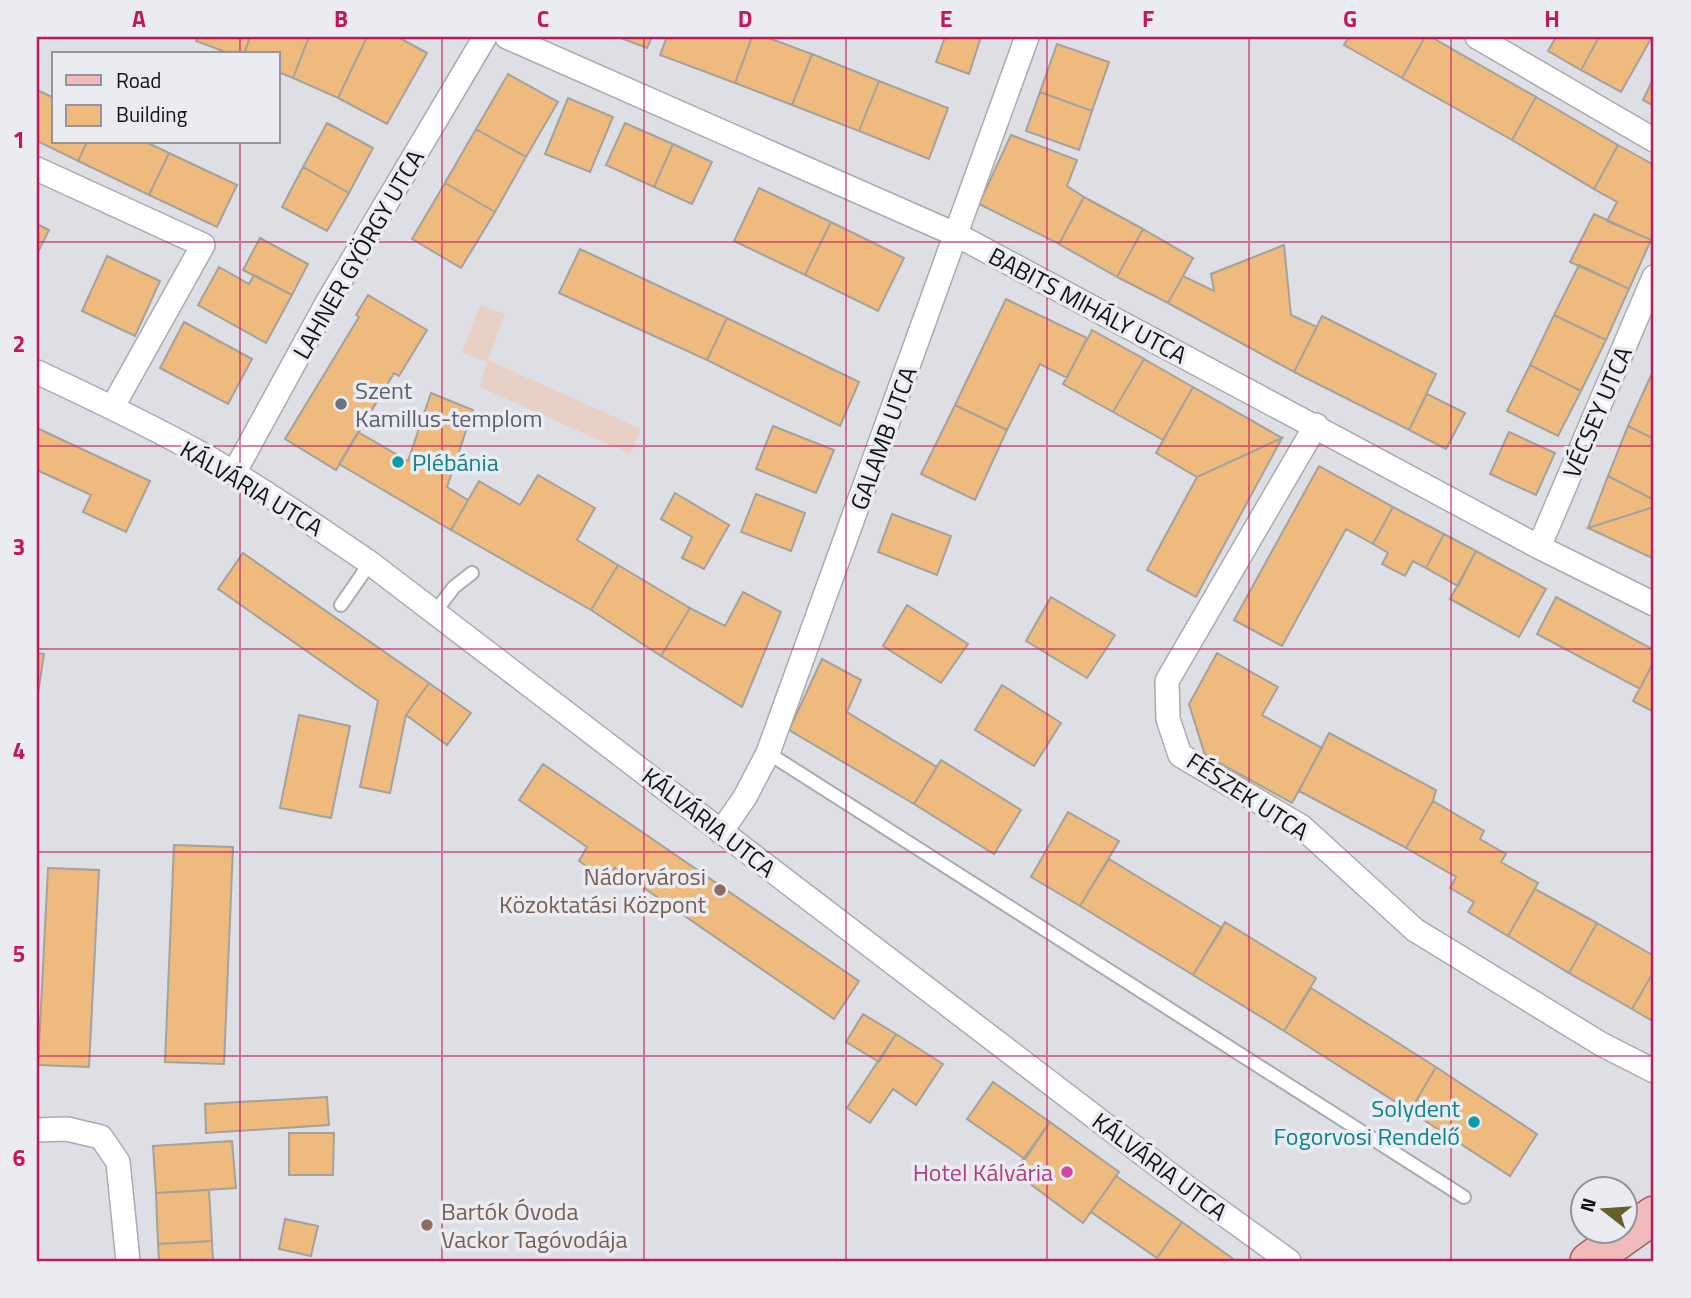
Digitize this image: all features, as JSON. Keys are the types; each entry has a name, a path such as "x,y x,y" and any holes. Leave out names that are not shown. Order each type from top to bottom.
{"main road":[{"path":"1589,1261 1654,1215"}],"street":[{"name":"LAHNER GYÖRGY UTCA","path":"234,473 327,303 485,37"},
{"name":"BABITS MIHÁLY UTCA","path":"507,37 957,235 1316,425 1539,547 1654,604"},
{"name":"GALAMB UTCA","path":"721,832 745,797 768,753 1027,37"},
{"path":"1477,37 1654,140"},
{"path":"37,169 203,245 112,408"},
{"name":"VÉCSEY UTCA","path":"1539,547 1654,277"},
{"name":"KÁLVÁRIA UTCA","path":"37,372 112,408 234,473 273,496 370,563 1185,1186 1289,1261"},
{"name":"FÉSZEK UTCA","path":"1316,425 1167,681 1168,719 1180,755 1301,827 1415,930 1601,1044 1654,1071"},
{"path":"37,1130 67,1129 101,1137 118,1162 128,1261"}],"lane":[{"path":"341,605 370,563"},
{"path":"435,612 454,587 472,573"},
{"path":"768,753 1464,1197"}],"shaded area":[{"path":"480,305 505,314 488,360 641,429 630,454 480,387 487,362 462,353"}],"building":[{"path":"198,37 250,37 245,52 226,52 196,41"},
{"path":"250,37 309,37 293,78 280,73 280,52 245,52"},
{"path":"309,37 367,37 338,98 293,78"},
{"path":"367,37 398,37 427,53 387,124 338,98"},
{"path":"618,37 652,37 647,48"},
{"path":"667,37 752,37 735,83 660,55"},
{"path":"752,37 766,37 812,54 792,105 735,83"},
{"path":"945,37 981,37 969,74 936,62"},
{"path":"1349,37 1425,37 1402,78 1344,45"},
{"path":"1425,37 1431,37 1536,97 1512,140 1402,78"},
{"path":"1556,37 1599,37 1581,70 1548,51"},
{"path":"1599,37 1652,37 1621,92 1581,70"},
{"path":"1057,44 1109,62 1092,111 1040,92"},
{"path":"812,54 879,81 859,131 792,105"},
{"path":"508,74 558,102 526,157 476,129"},
{"path":"1654,77 1654,106 1643,100"},
{"path":"879,81 948,108 929,159 859,131"},
{"path":"37,90 52,97 52,144 86,144 78,161 37,141"},
{"path":"1040,92 1092,111 1079,150 1026,131"},
{"path":"1536,97 1618,145 1594,189 1512,140"},
{"path":"568,98 613,117 590,172 545,154"},
{"path":"327,123 373,148 349,193 303,167"},
{"path":"625,123 673,144 654,187 606,165"},
{"path":"476,129 526,157 495,212 445,183"},
{"path":"1011,135 1077,160 1067,186 1084,197 1059,244 979,204"},
{"path":"86,144 150,144 169,153 149,195 78,161"},
{"path":"673,144 712,162 692,204 654,187"},
{"path":"1618,145 1654,165 1654,231 1651,240 1607,221 1617,202 1594,189"},
{"path":"169,153 237,185 217,227 149,195"},
{"path":"303,167 349,193 327,231 282,207"},
{"path":"445,183 495,212 461,268 412,239"},
{"path":"759,188 831,222 805,275 734,241"},
{"path":"1084,197 1143,229 1117,277 1059,244"},
{"path":"1594,214 1651,240 1629,289 1570,262"},
{"path":"831,222 904,258 878,311 805,275"},
{"path":"37,224 49,230 37,254"},
{"path":"1143,229 1193,258 1168,303 1117,277"},
{"path":"260,238 308,264 292,295 243,270"},
{"path":"1284,245 1291,315 1317,327 1294,372 1168,303 1183,276 1214,291 1211,274"},
{"path":"580,249 727,318 707,360 559,293"},
{"path":"107,256 160,281 135,336 82,311"},
{"path":"1579,265 1629,289 1606,340 1554,315"},
{"path":"219,267 249,284 254,275 292,295 266,343 198,305"},
{"name":"Szent Kamillus-templom","path":"368,295 427,330 399,376 394,373 336,470 285,439 359,317 356,315"},
{"path":"1006,299 1087,338 1067,378 1040,364 1007,430 955,405"},
{"path":"1554,315 1606,340 1581,391 1530,365"},
{"path":"1322,316 1436,374 1409,430 1294,372"},
{"path":"727,318 859,382 840,426 707,360"},
{"path":"184,322 252,359 228,404 160,368"},
{"path":"1092,330 1144,359 1113,412 1063,384"},
{"path":"1144,359 1193,387 1163,440 1113,412"},
{"path":"1530,365 1581,391 1558,436 1507,411"},
{"path":"1654,369 1654,439 1628,426"},
{"path":"1193,387 1282,438 1197,477 1156,453"},
{"name":"Plébánia","path":"431,393 473,410 447,487 468,500 451,530 339,464 358,432 408,461"},
{"path":"1427,394 1465,413 1446,449 1409,430"},
{"path":"955,405 1007,430 975,500 921,474"},
{"path":"773,426 834,450 816,493 756,469"},
{"path":"1628,426 1654,439 1654,500 1608,476"},
{"path":"37,428 150,481 126,532 83,512 91,495 37,470"},
{"path":"1509,432 1555,453 1536,495 1490,474"},
{"path":"1282,438 1196,597 1147,570 1197,477"},
{"path":"1319,466 1393,507 1373,544 1346,529 1282,646 1234,620"},
{"path":"538,475 595,508 577,540 618,565 591,610 451,530 479,481 520,505"},
{"path":"1608,476 1654,500 1654,507 1588,528"},
{"path":"675,493 729,525 704,569 682,558 692,537 661,519"},
{"path":"756,494 805,513 791,551 741,532"},
{"path":"1393,507 1444,534 1426,568 1413,561 1405,576 1382,564 1388,553 1373,544"},
{"path":"1654,507 1654,559 1588,528"},
{"path":"892,514 951,536 937,575 878,552"},
{"path":"1444,534 1476,551 1458,586 1426,568"},
{"path":"1476,551 1546,589 1519,637 1450,599"},
{"path":"243,553 429,683 406,715 390,793 360,787 378,701 218,589"},
{"path":"618,565 690,608 661,656 591,610"},
{"path":"743,592 781,612 742,707 661,656 690,608 725,626"},
{"path":"1051,597 1115,635 1087,678 1026,641"},
{"path":"1556,597 1654,650 1654,661 1640,689 1537,634"},
{"path":"907,605 968,644 941,683 883,646"},
{"path":"37,653 44,654 37,700"},
{"path":"1217,653 1278,687 1262,715 1322,748 1292,803 1205,755 1189,704"},
{"path":"822,659 861,680 847,712 937,767 914,804 789,730"},
{"path":"1654,661 1654,712 1633,701"},
{"path":"429,683 471,713 447,745 406,715"},
{"path":"1002,685 1061,723 1034,766 975,730"},
{"path":"299,715 350,726 331,818 280,808"},
{"path":"1329,733 1436,790 1433,801 1406,848 1299,791"},
{"path":"941,760 1021,810 994,854 914,804"},
{"name":"Nádorvárosi Közoktatási Központ","path":"543,764 859,981 834,1019 615,868 607,880 579,861 587,847 519,800"},
{"path":"1433,801 1484,831 1480,839 1506,854 1501,862 1538,883 1508,936 1468,912 1474,902 1450,888 1456,877 1406,848"},
{"path":"1068,812 1119,841 1080,906 1031,877"},
{"path":"174,845 233,847 224,1064 165,1062"},
{"path":"1109,859 1222,928 1193,975 1080,906"},
{"path":"48,868 99,870 89,1067 38,1065"},
{"path":"1535,889 1597,923 1569,973 1508,936"},
{"path":"1225,922 1316,978 1284,1031 1193,975"},
{"path":"1597,923 1654,956 1654,971 1632,1009 1569,973"},
{"path":"1654,971 1654,1022 1632,1009"},
{"path":"1311,988 1436,1067 1410,1111 1284,1031"},
{"path":"863,1014 896,1034 879,1062 846,1042"},
{"path":"896,1034 943,1064 916,1105 893,1089 870,1123 847,1108"},
{"name":"Solydent Fogorvosi Rendelő","path":"1436,1067 1537,1134 1510,1176 1410,1111"},
{"path":"993,1082 1050,1122 1025,1159 967,1119"},
{"path":"327,1097 329,1125 206,1133 205,1104"},
{"name":"Hotel Kálvária","path":"1050,1122 1119,1172 1083,1223 1014,1172"},
{"path":"289,1133 334,1133 333,1175 289,1175"},
{"path":"232,1141 236,1188 156,1193 153,1146"},
{"name":"Hotel Kálvária","path":"1116,1176 1182,1222 1157,1258 1091,1212"},
{"path":"209,1190 212,1241 158,1244 156,1193"},
{"path":"285,1219 318,1226 311,1256 279,1249"},
{"path":"1182,1222 1236,1261 1162,1261 1157,1258"},
{"path":"212,1241 213,1261 159,1261 158,1244"}],"place":[{"name":"Szent Kamillus-templom","path":"341,404"},
{"name":"Plébánia","path":"398,462"},
{"name":"Nádorvárosi Közoktatási Központ","path":"720,890"},
{"name":"Solydent Fogorvosi Rendelő","path":"1474,1122"},
{"name":"Hotel Kálvária","path":"1067,1172"},
{"name":"Bartók Óvoda Vackor Tagóvodája","path":"427,1225"}]}
